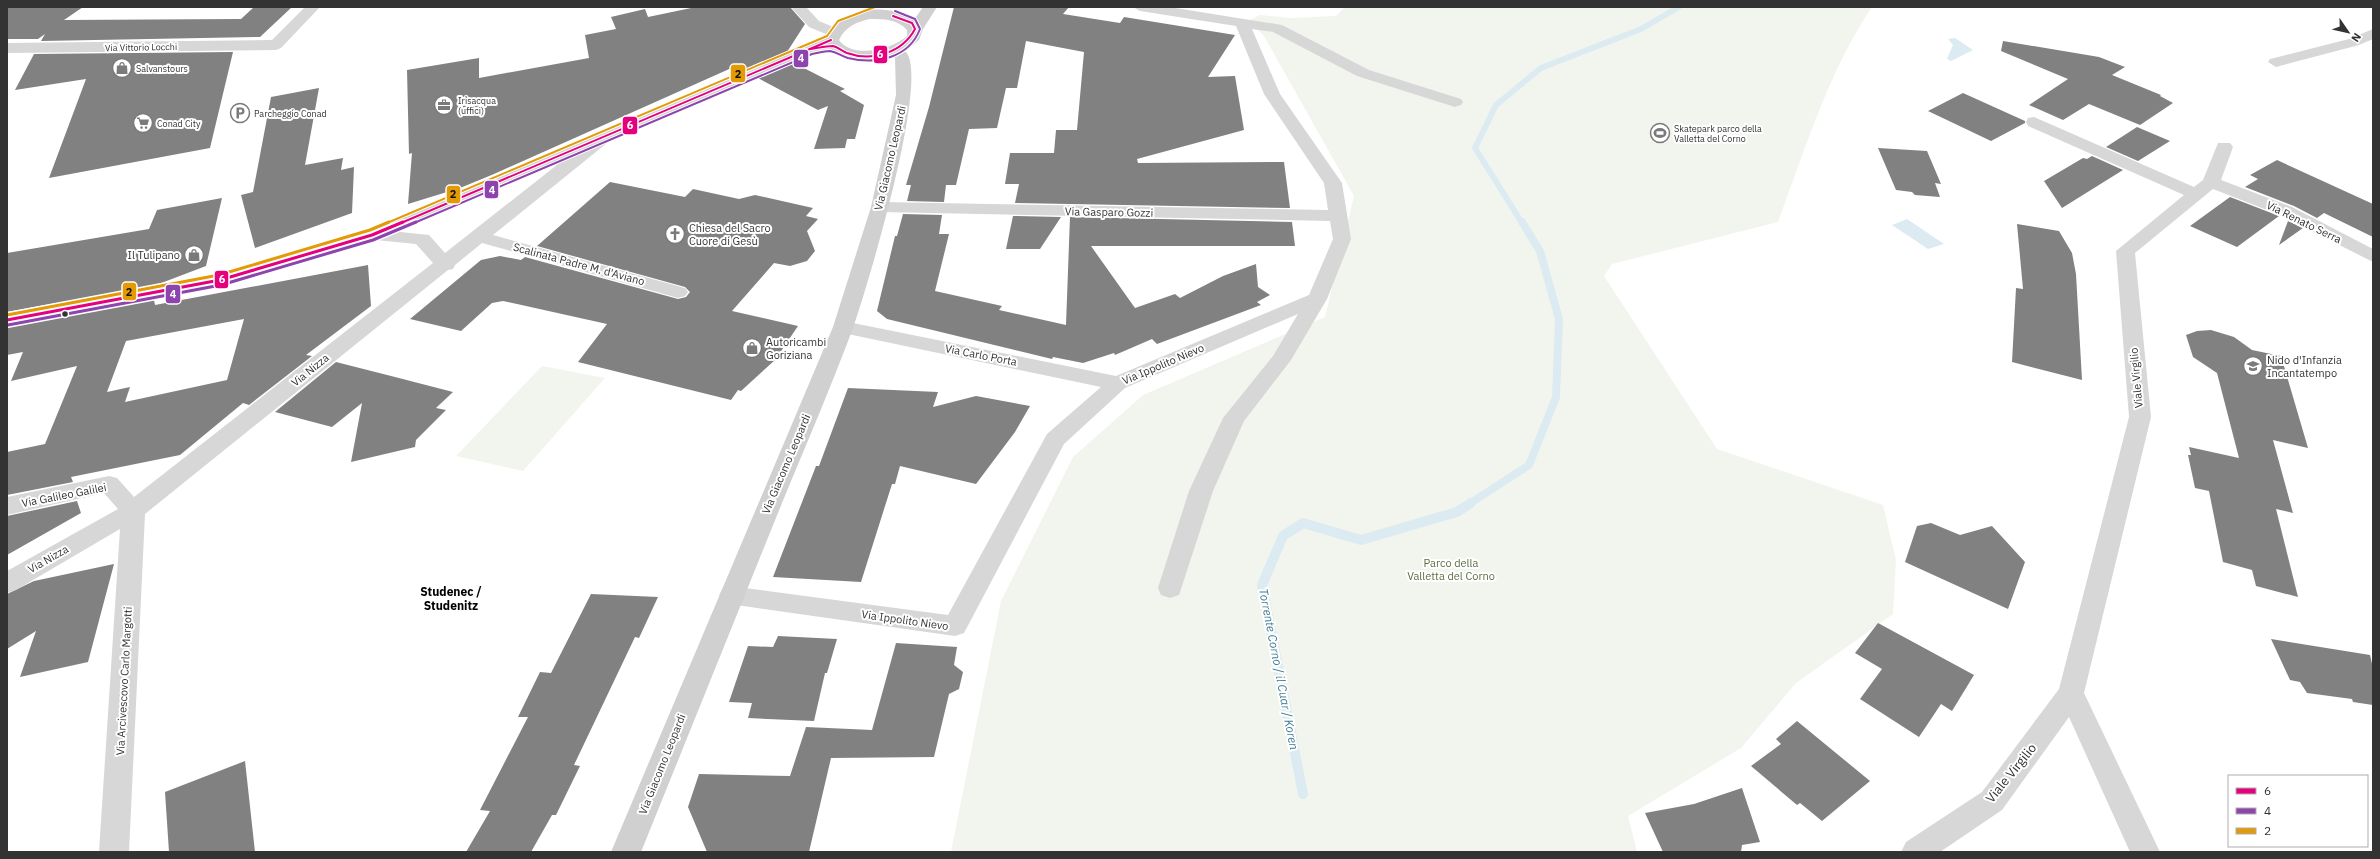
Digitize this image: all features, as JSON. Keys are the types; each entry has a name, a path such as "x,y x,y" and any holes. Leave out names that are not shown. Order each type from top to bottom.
{"main road":[{"path":"7,320 220,280 372,234 602,139 811,49 832,34 869,16 891,10 912,7"},
{"path":"832,34 854,54 878,54 899,58 907,44 914,37 915,29 930,7"},
{"path":"891,10 912,23 915,29"},
{"name":"Via Giacomo Leopardi","path":"626,852 843,327 880,207 904,95 899,58"}],"street":[{"name":"Via Vittorio Locchi","path":"7,48 276,45 313,7"},
{"path":"798,7 814,24 832,34"},
{"path":"1140,7 1277,28 1363,73 1455,102"},
{"path":"1170,588 1202,492 1234,418 1282,360 1317,299 1342,239 1334,183 1272,94 1242,22"},
{"path":"2276,62 2354,42 2373,34"},
{"name":"Via Renato Serra","path":"2034,122 2203,188 2286,211 2373,256"},
{"name":"Via Nizza","path":"7,583 133,511 602,139"},
{"path":"2203,188 2224,147"},
{"name":"Viale Virgilio","path":"1916,852 1992,800 2072,693 2140,417 2125,251 2203,188"},
{"name":"Via Gasparo Gozzi","path":"880,207 1339,216"},
{"path":"372,234 422,239 446,264"},
{"name":"Scalinata Padre M. d'Aviano","path":"480,237 678,292"},
{"name":"Via Ippolito Nievo","path":"731,596 955,626 1055,439 1118,383 1317,299"},
{"name":"Via Carlo Porta","path":"843,327 1118,383"},
{"name":"Via Galileo Galilei","path":"7,506 109,484 133,511"},
{"name":"Via Arcivescovo Carlo Margotti","path":"114,852 133,511"},
{"path":"2072,693 2145,852"}],"green space":[{"name":"Parco della Valletta del Corno","path":"1345,7 1872,7 1856,32 1830,85 1808,139 1778,222 1612,264 1604,276 1717,449 1883,505 1896,560 1893,614 1796,683 1741,748 1628,816 1637,852 951,852 1001,601 1073,457 1143,395 1325,317 1354,196 1264,36 1248,21 1260,15 1292,18 1336,16"},
{"path":"542,366 605,378 523,471 456,456"}],"shaded area":[{"path":"1955,38 1973,50 1951,61 1947,59 1953,45 1948,39"},
{"path":"1907,219 1944,244 1928,249 1892,225"}],"building":[{"path":"7,7 83,7 64,20 241,19 254,7 292,7 260,37 41,41 45,34 38,39 7,39"},
{"path":"696,7 790,7 805,24 787,52 743,70 736,66 494,174 460,188 408,204 412,153 409,154 407,70 479,58 479,78 589,58 585,35 616,29 611,17 645,9 648,17"},
{"path":"954,7 1069,7 1063,14 1120,23 1124,17 1235,35 1208,77 1235,76 1244,130 1137,159 1138,163 1284,162 1290,208 1015,203 1019,184 1005,184 1010,153 1054,153 1056,130 1077,130 1084,52 1026,41 1017,88 1006,88 997,128 969,129 956,185 946,185 944,202 907,201 911,185 906,185 929,107"},
{"path":"2003,41 2099,57 2125,67 2112,75 2161,95 2160,96 2173,103 2140,125 2089,104 2063,120 2029,105 2068,79 2001,51"},
{"name":"Conad City","path":"233,52 210,148 49,178 86,79 15,90 34,54"},
{"path":"794,63 845,89 840,91 864,105 855,139 847,139 845,148 814,149 828,106 818,110 758,78"},
{"path":"319,88 305,165 343,158 341,170 354,167 352,213 255,248 241,195 253,192 271,97"},
{"path":"1963,93 2025,121 2025,123 1991,141 1928,111"},
{"path":"2137,127 2170,141 2138,161 2106,147"},
{"path":"1878,148 1927,151 1941,184 1935,183 1940,197 1915,195 1912,192 1896,190"},
{"path":"2092,156 2123,170 2062,208 2044,181 2083,158 2087,159"},
{"path":"2277,160 2373,204 2373,237 2324,213 2317,218 2294,206 2245,187 2258,179 2250,175"},
{"path":"610,182 685,197 693,189 739,199 755,195 813,208 806,216 818,219 807,231 815,251 807,261 790,266 774,263 732,311 798,326 775,360 741,391 738,390 731,400 578,362 607,324 503,301 492,303 461,331 410,319 481,260 500,256 521,260 525,257 678,299 686,297 690,292 685,287 537,246"},
{"path":"2230,197 2279,216 2237,247 2190,226"},
{"path":"222,198 206,266 156,285 7,312 7,253 149,229 157,210"},
{"path":"903,214 942,215 939,234 949,234 935,291 1002,306 999,310 1066,325 1070,217 1292,222 1295,246 1091,246 1135,308 1175,294 1180,298 1223,276 1256,264 1258,287 1270,295 1257,302 1261,305 1157,344 1152,339 1115,355 1114,353 1083,363 1053,357 1052,359 887,319 877,311 895,236 897,236"},
{"path":"1013,216 1061,217 1040,249 1006,249"},
{"path":"2288,221 2303,228 2279,245"},
{"path":"2017,224 2059,231 2072,253 2076,274 2082,380 2012,362 2016,288 2023,289"},
{"path":"368,265 371,306 306,355 312,356 249,405 243,403 180,455 71,477 73,482 7,495 7,452 45,444 77,366 11,381 23,352 7,355 7,327 154,300 155,305","holes":["244,319 227,380 125,402 130,387 107,392 126,341"]},
{"path":"2211,330 2234,337 2252,350 2281,356 2308,448 2273,440 2293,513 2276,509 2298,597 2256,586 2252,570 2223,562 2209,491 2195,488 2188,455 2191,455 2189,447 2239,458 2217,373 2193,357 2186,335 2197,331"},
{"path":"336,362 453,392 436,408 446,410 416,440 415,447 351,462 362,403 332,427 275,412"},
{"path":"848,388 938,392 933,407 976,396 1030,406 1015,432 976,484 900,466 895,484 892,484 861,582 773,577 816,466 819,466"},
{"path":"77,501 81,513 7,555 7,516"},
{"path":"1931,523 1960,535 1992,526 2025,562 2008,609 1905,562 1917,526"},
{"path":"114,564 88,662 20,677 36,631 7,649 7,594 34,581"},
{"path":"591,594 658,597 639,638 635,637 574,765 580,766 556,815 552,815 531,852 466,852 490,811 480,810 528,717 518,717 540,672 551,673"},
{"path":"1878,623 1974,675 1952,711 1941,704 1919,737 1860,699 1882,669 1855,653"},
{"path":"778,636 837,639 827,673 825,673 814,721 748,718 752,703 729,702 748,646 773,647"},
{"path":"2271,639 2370,655 2373,668 2373,705 2353,702 2352,699 2307,693 2300,682 2290,680"},
{"path":"896,643 957,647 954,665 963,672 959,689 949,694 934,757 831,758 809,852 707,852 688,807 699,774 790,776 806,727 872,730"},
{"path":"1797,721 1870,781 1822,821 1800,803 1797,805 1751,766 1781,744 1776,739"},
{"path":"245,761 255,852 169,852 165,792"},
{"path":"1742,788 1760,842 1742,845 1741,852 1663,852 1645,813 1694,804"}],"waterway":[{"name":"Torrente Corno / il Cuar / Koren","path":"1522,223 1475,148 1496,105 1541,68 1641,29 1679,7"},
{"name":"Torrente Corno / il Cuar / Koren","path":"1469,504 1529,465 1556,397 1559,319 1540,251 1522,222"},
{"name":"Torrente Corno / il Cuar / Koren","path":"1303,794 1262,585 1283,536 1303,523 1361,540 1457,512 1471,503"}],"transit line":[{"name":"2","path":"7,315 219,275 370,230 827,36 838,21 875,7"},
{"name":"4","path":"8,325 221,285 373,240 812,54 831,51 844,57 858,60 880,60 891,57 901,53 909,47 916,39 920,29 915,19 895,11"},
{"name":"6","path":"811,49 833,46 846,53 866,56 876,56 896,50 910,38 915,29 912,23 893,16"},
{"name":"6","path":"7,320 220,280 372,235 831,40"}],"place":[{"name":"Salvanstours","path":"122,68"},
{"name":"Irisacqua (uffici)","path":"444,105"},
{"name":"Parcheggio Conad","path":"240,113"},
{"name":"Conad City","path":"143,123"},
{"name":"Skatepark parco della Valletta del Corno","path":"1660,133"},
{"name":"Chiesa del Sacro Cuore di Gesù","path":"675,234"},
{"name":"Il Tulipano","path":"194,255"},
{"name":"Autoricambi Goriziana","path":"752,348"},
{"name":"Nido d'Infanzia Incantatempo","path":"2253,366"}],"district":[{"name":"Studenec / Studenitz","path":"451,598"}]}
